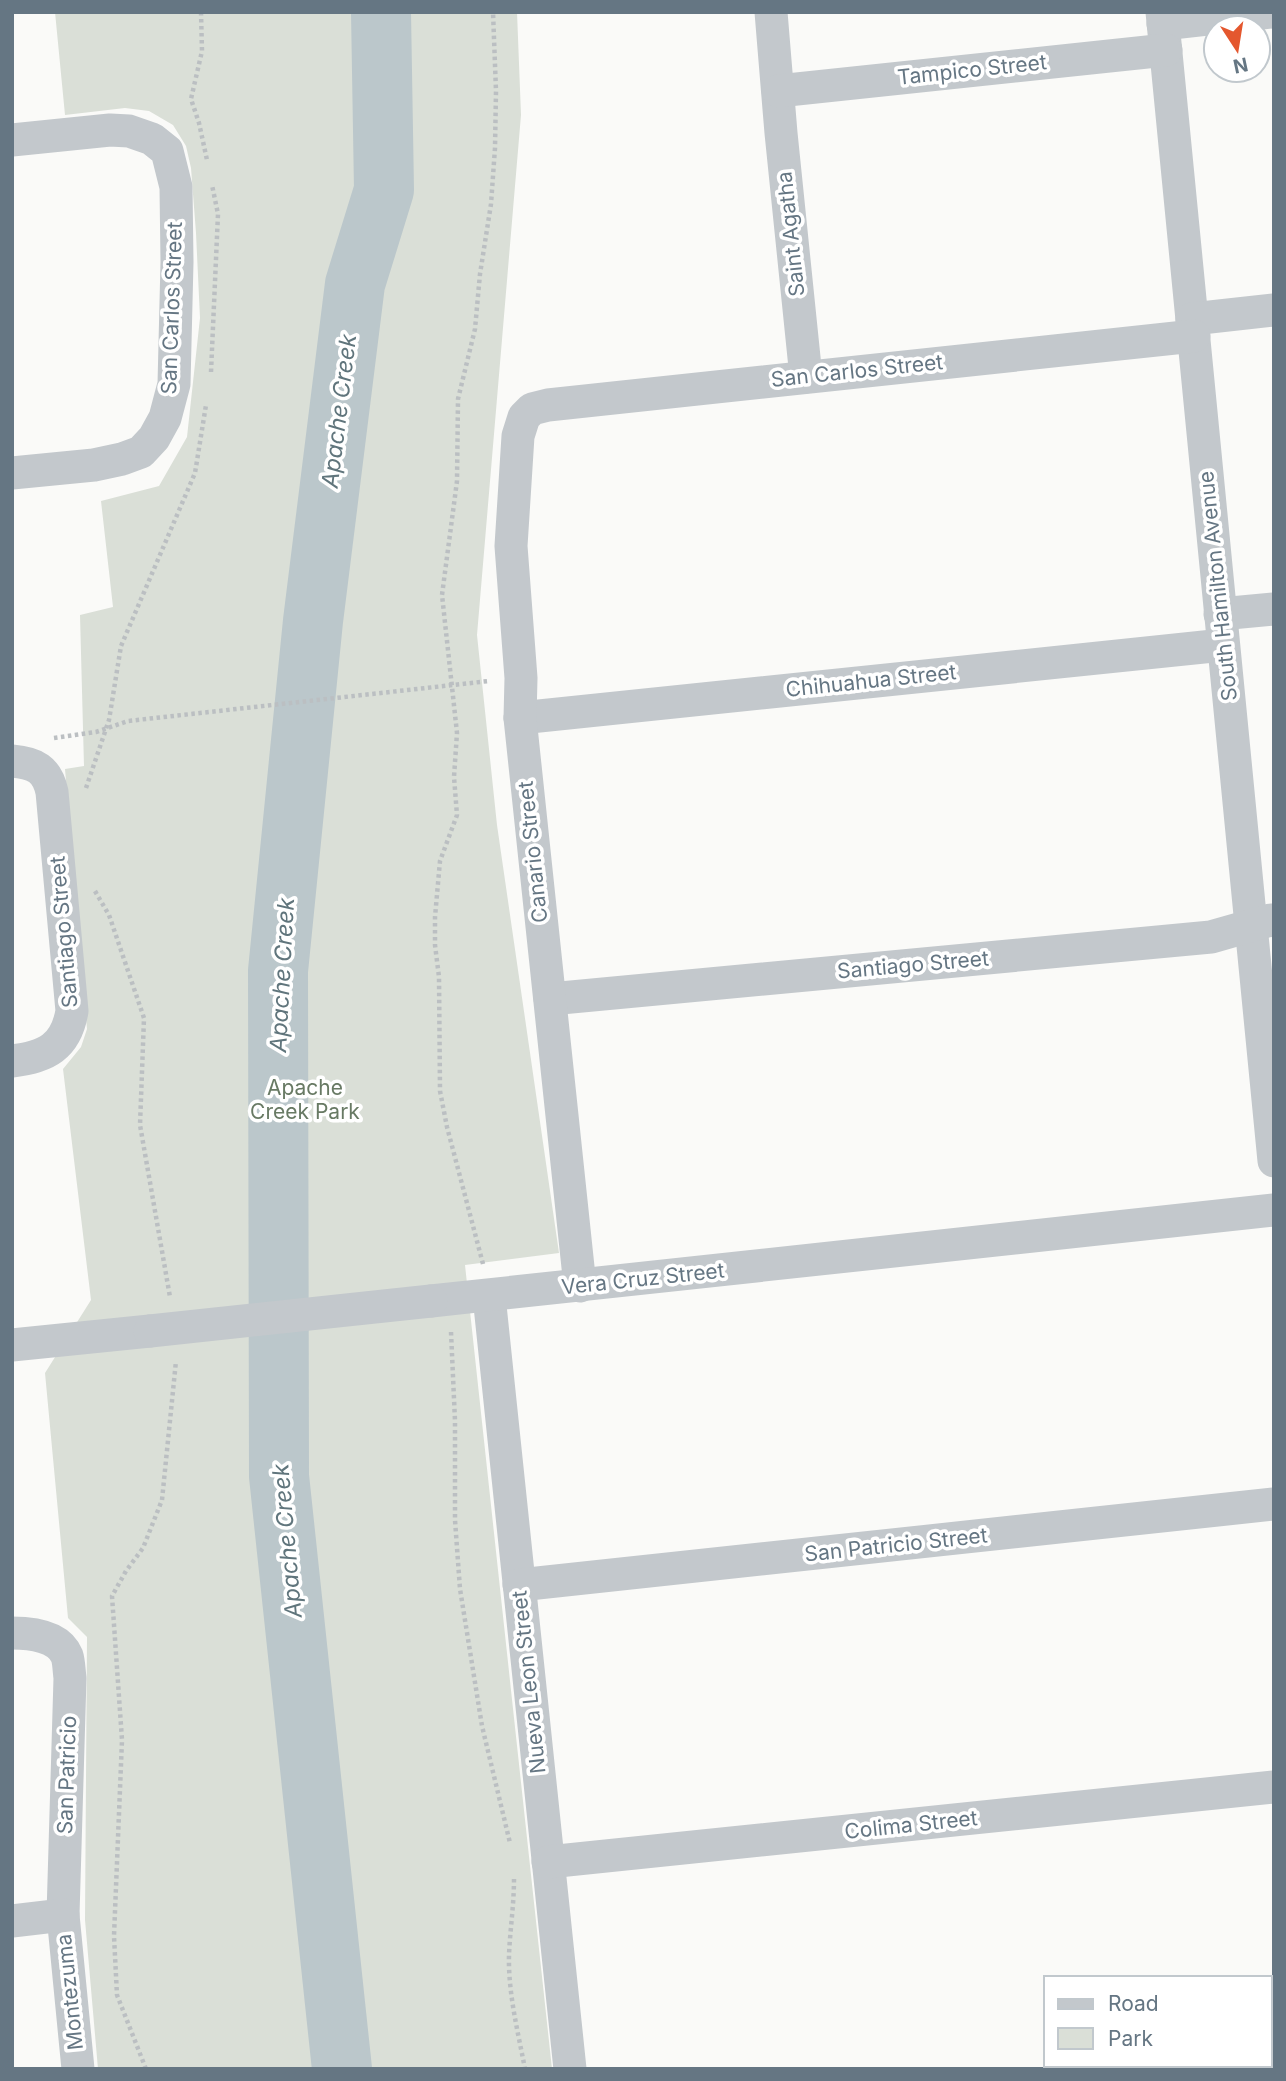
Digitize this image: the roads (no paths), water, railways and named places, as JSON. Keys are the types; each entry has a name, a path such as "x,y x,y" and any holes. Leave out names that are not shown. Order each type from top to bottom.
{"street":[{"name":"Saint Agatha","path":"771,12 806,377"},
{"name":"Tampico Street","path":"778,91 1272,12"},
{"name":"South Hamilton Avenue","path":"1164,29 1222,629 1263,922 1274,1161"},
{"name":"San Carlos Street","path":"12,140 110,130 129,131 152,139 167,152 176,187 177,262 174,384 165,418 154,438 141,452 94,465 12,473"},
{"name":"San Carlos Street","path":"524,417 533,409 548,405 806,377 1193,328 1274,310"},
{"name":"Canario Street","path":"524,417 518,436 511,546 521,678 520,718 580,1286"},
{"name":"Chihuahua Street","path":"520,718 1222,629 1274,609"},
{"name":"Santiago Street","path":"12,1061 43,1055 58,1044 69,1030 72,1011 52,792 49,778 23,764"},
{"name":"Santiago Street","path":"550,999 1211,937 1263,922"},
{"name":"Vera Cruz Street","path":"12,1345 161,1319 489,1296 1274,1210"},
{"name":"Nueva Leon Street","path":"489,1296 569,2069"},
{"name":"San Patricio Street","path":"519,1585 1274,1504"},
{"name":"San Patricio","path":"12,1633 29,1633 53,1642 67,1654 70,1678 63,1915"},
{"name":"Colima Street","path":"548,1862 1274,1787"},
{"path":"12,1921 63,1915"},
{"name":"Montezuma","path":"63,1915 78,2069"}],"waterway":[{"name":"Apache Creek","path":"342,2069 279,1476 278,971 313,621 355,284 384,190 381,12"}],"park label":[{"name":"Apache Creek Park","path":"305,1100"}]}
